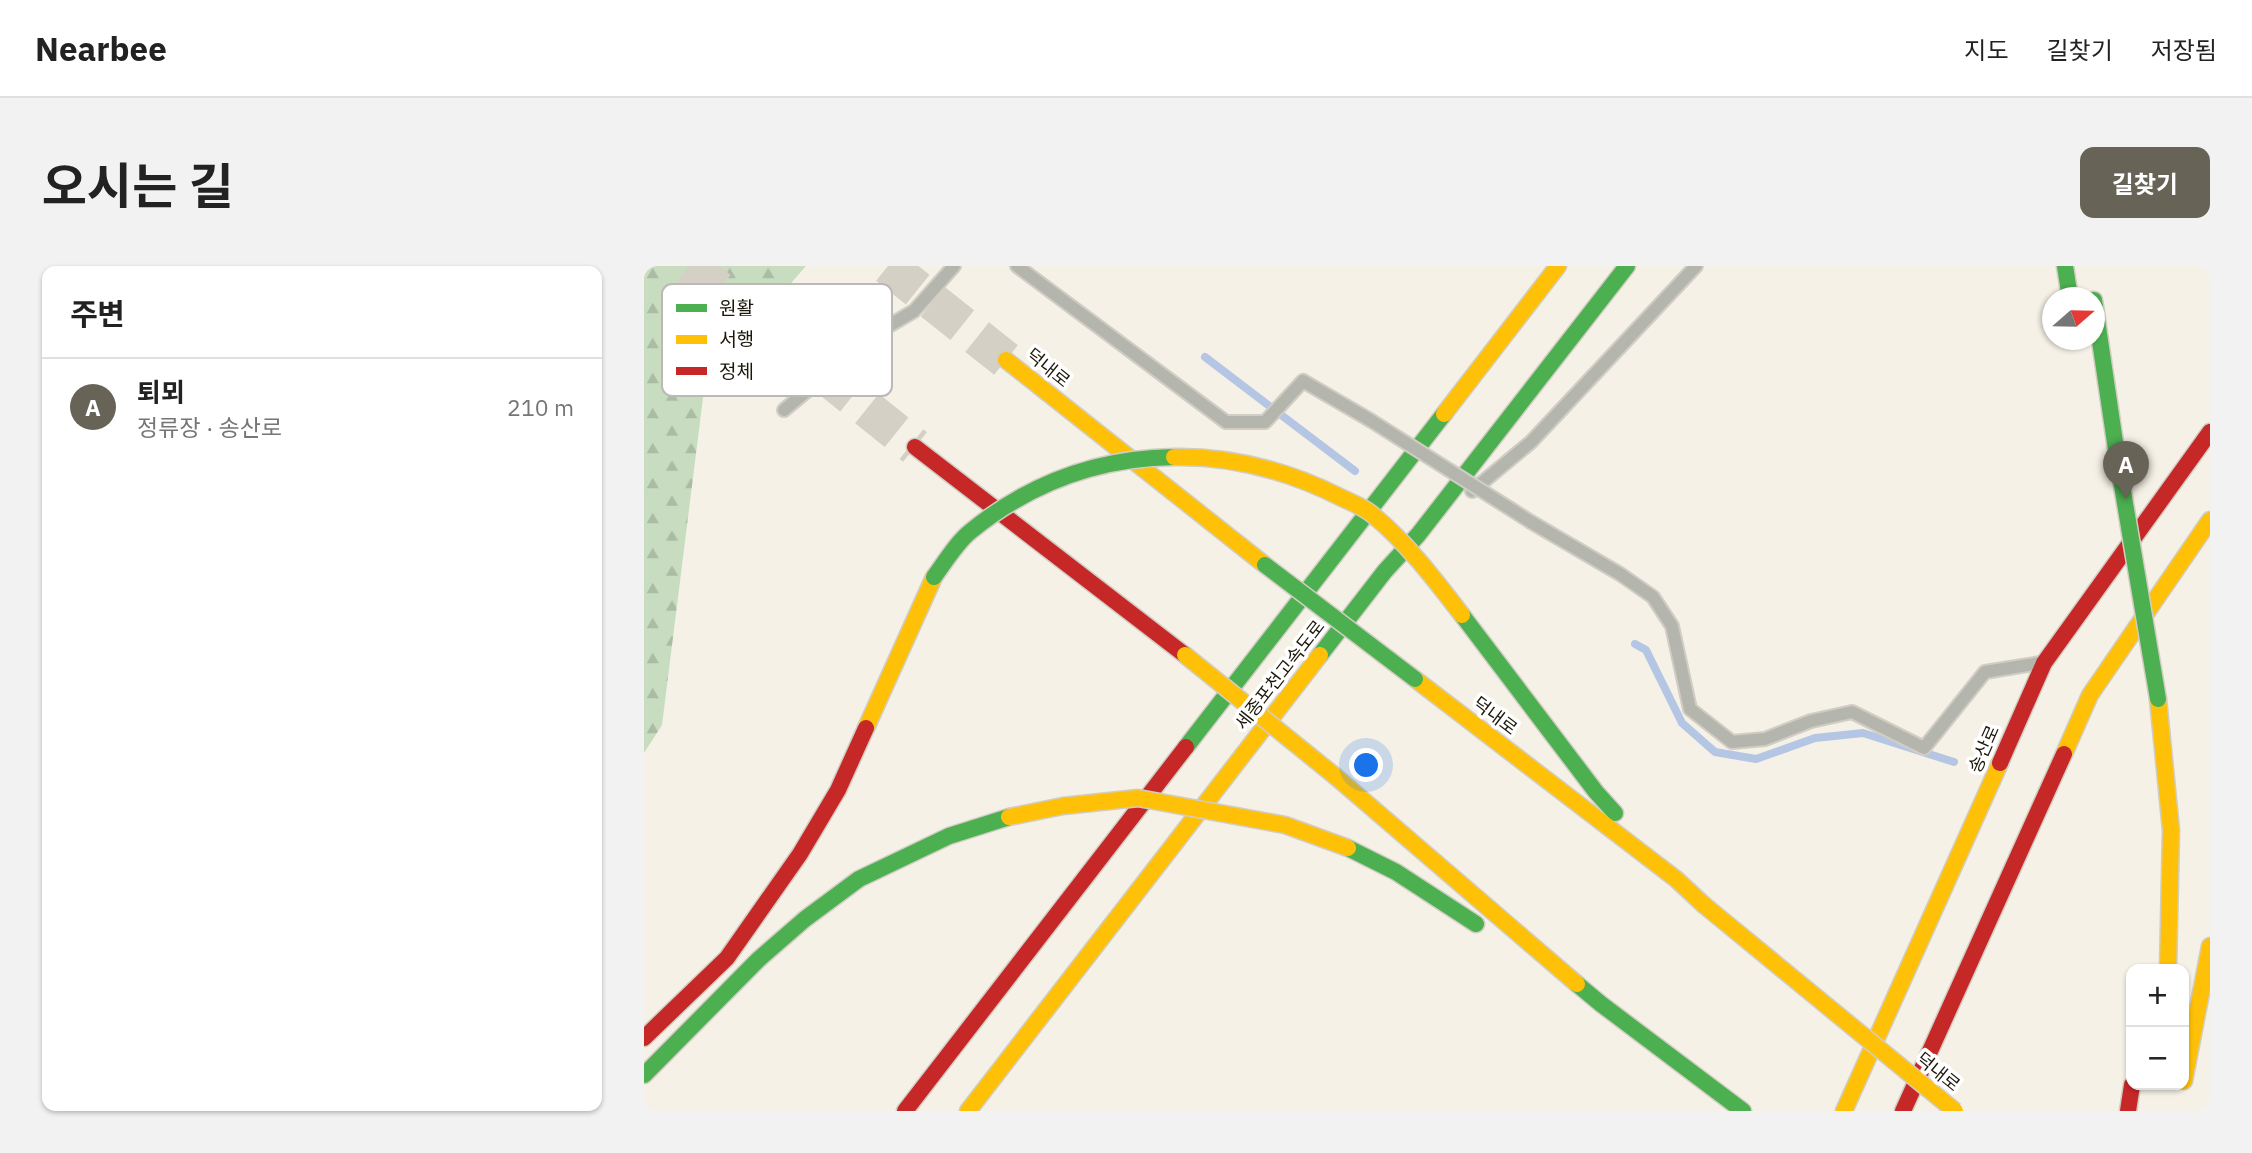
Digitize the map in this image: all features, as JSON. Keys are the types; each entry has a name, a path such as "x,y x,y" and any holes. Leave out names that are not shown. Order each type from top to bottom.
{"main road":[{"name":"세종포천고속도로","path":"905,1111 1558,266"},
{"name":"세종포천고속도로","path":"968,1111 1385,571 1418,535 1627,266"},
{"path":"2065,266 2068,287"},
{"path":"2102,350 2158,699 2171,830 2168,964"},
{"name":"덕내로","path":"1006,360 1265,565 1676,879 1955,1111"},
{"name":"송산로","path":"1844,1111 2044,663 2210,432"},
{"path":"915,447 1185,655 1335,776 1601,1004"},
{"path":"644,1038 727,958 800,854 838,790 934,577 969,532 1033,489 1093,466 1146,457 1206,456 1259,466 1312,483 1371,513 1421,562 1596,792 1676,879"},
{"path":"1903,1111 2090,695 2210,520"},
{"path":"2110,539 2119,593"},
{"path":"2123,620 2130,660"},
{"path":"644,1075 759,959 805,919 859,879 949,836 1009,817 1063,806 1138,798 1284,825 1348,848 1396,872 1601,1004 1743,1111"},
{"path":"2189,1052 2210,946"},
{"path":"2128,1111 2131,1090"}],"lane":[{"path":"892,324 914,311 954,266"},
{"path":"1017,266 1226,422 1265,422 1303,382 1620,574 1653,597 1672,626 1690,709 1732,742 1766,739 1811,721 1852,712 1924,748 1985,672 2044,663"},
{"path":"1418,535 1531,442 1696,266"},
{"path":"784,410 801,396"}],"green space":[{"path":"644,266 806,266 790,284 662,284 662,396 703,396 662,725 644,753"}],"waterway":[{"path":"1205,357 1355,471"},
{"path":"1635,644 1646,650 1682,723 1715,752 1756,759 1815,738 1863,733 1954,762"}],"tunnel":[{"path":"689,266 711,284"},
{"path":"888,266 1006,360"},
{"path":"851,396 915,447"}],"traffic: fast":[{"path":"1320,655 1385,571 1418,535 1627,266"},
{"path":"2065,266 2068,287"},
{"path":"2101,350 2117,456"},
{"path":"1186,747 1444,414"},
{"path":"2117,456 2158,699"},
{"path":"934,577 956,546 971,531 1017,499 1066,476 1092,468 1146,458 1174,457"},
{"path":"1265,565 1415,679"},
{"path":"1462,615 1596,792 1615,813"},
{"path":"644,1075 759,959 805,919 859,879 949,836 1009,817"},
{"path":"1348,848 1396,872 1476,924"},
{"path":"1577,984 1743,1111"}],"traffic: slow":[{"path":"1444,414 1558,266"},
{"path":"1006,360 1265,565"},
{"path":"1174,457 1217,459 1259,467 1300,480 1361,507 1409,550 1462,615"},
{"path":"2064,754 2090,695 2210,520"},
{"path":"866,728 934,577"},
{"path":"1185,655 1335,776"},
{"path":"968,1111 1320,655"},
{"path":"1415,679 1676,879 1704,905"},
{"path":"2158,699 2171,830 2168,964"},
{"path":"1844,1111 2000,763"},
{"path":"1335,776 1577,984"},
{"path":"1009,817 1063,806 1138,798 1285,825 1348,848"},
{"path":"1704,905 1955,1111"},
{"path":"2189,1055 2210,946"}],"traffic: jam":[{"path":"2000,763 2044,663 2210,432"},
{"path":"915,447 1185,655"},
{"path":"644,1038 727,958 800,854 838,790 866,728"},
{"path":"905,1111 1186,747"},
{"path":"1903,1111 2064,754"},
{"path":"2128,1111 2131,1090"}],"place":[{"name":"퇴뫼","path":"2126,499"}]}
